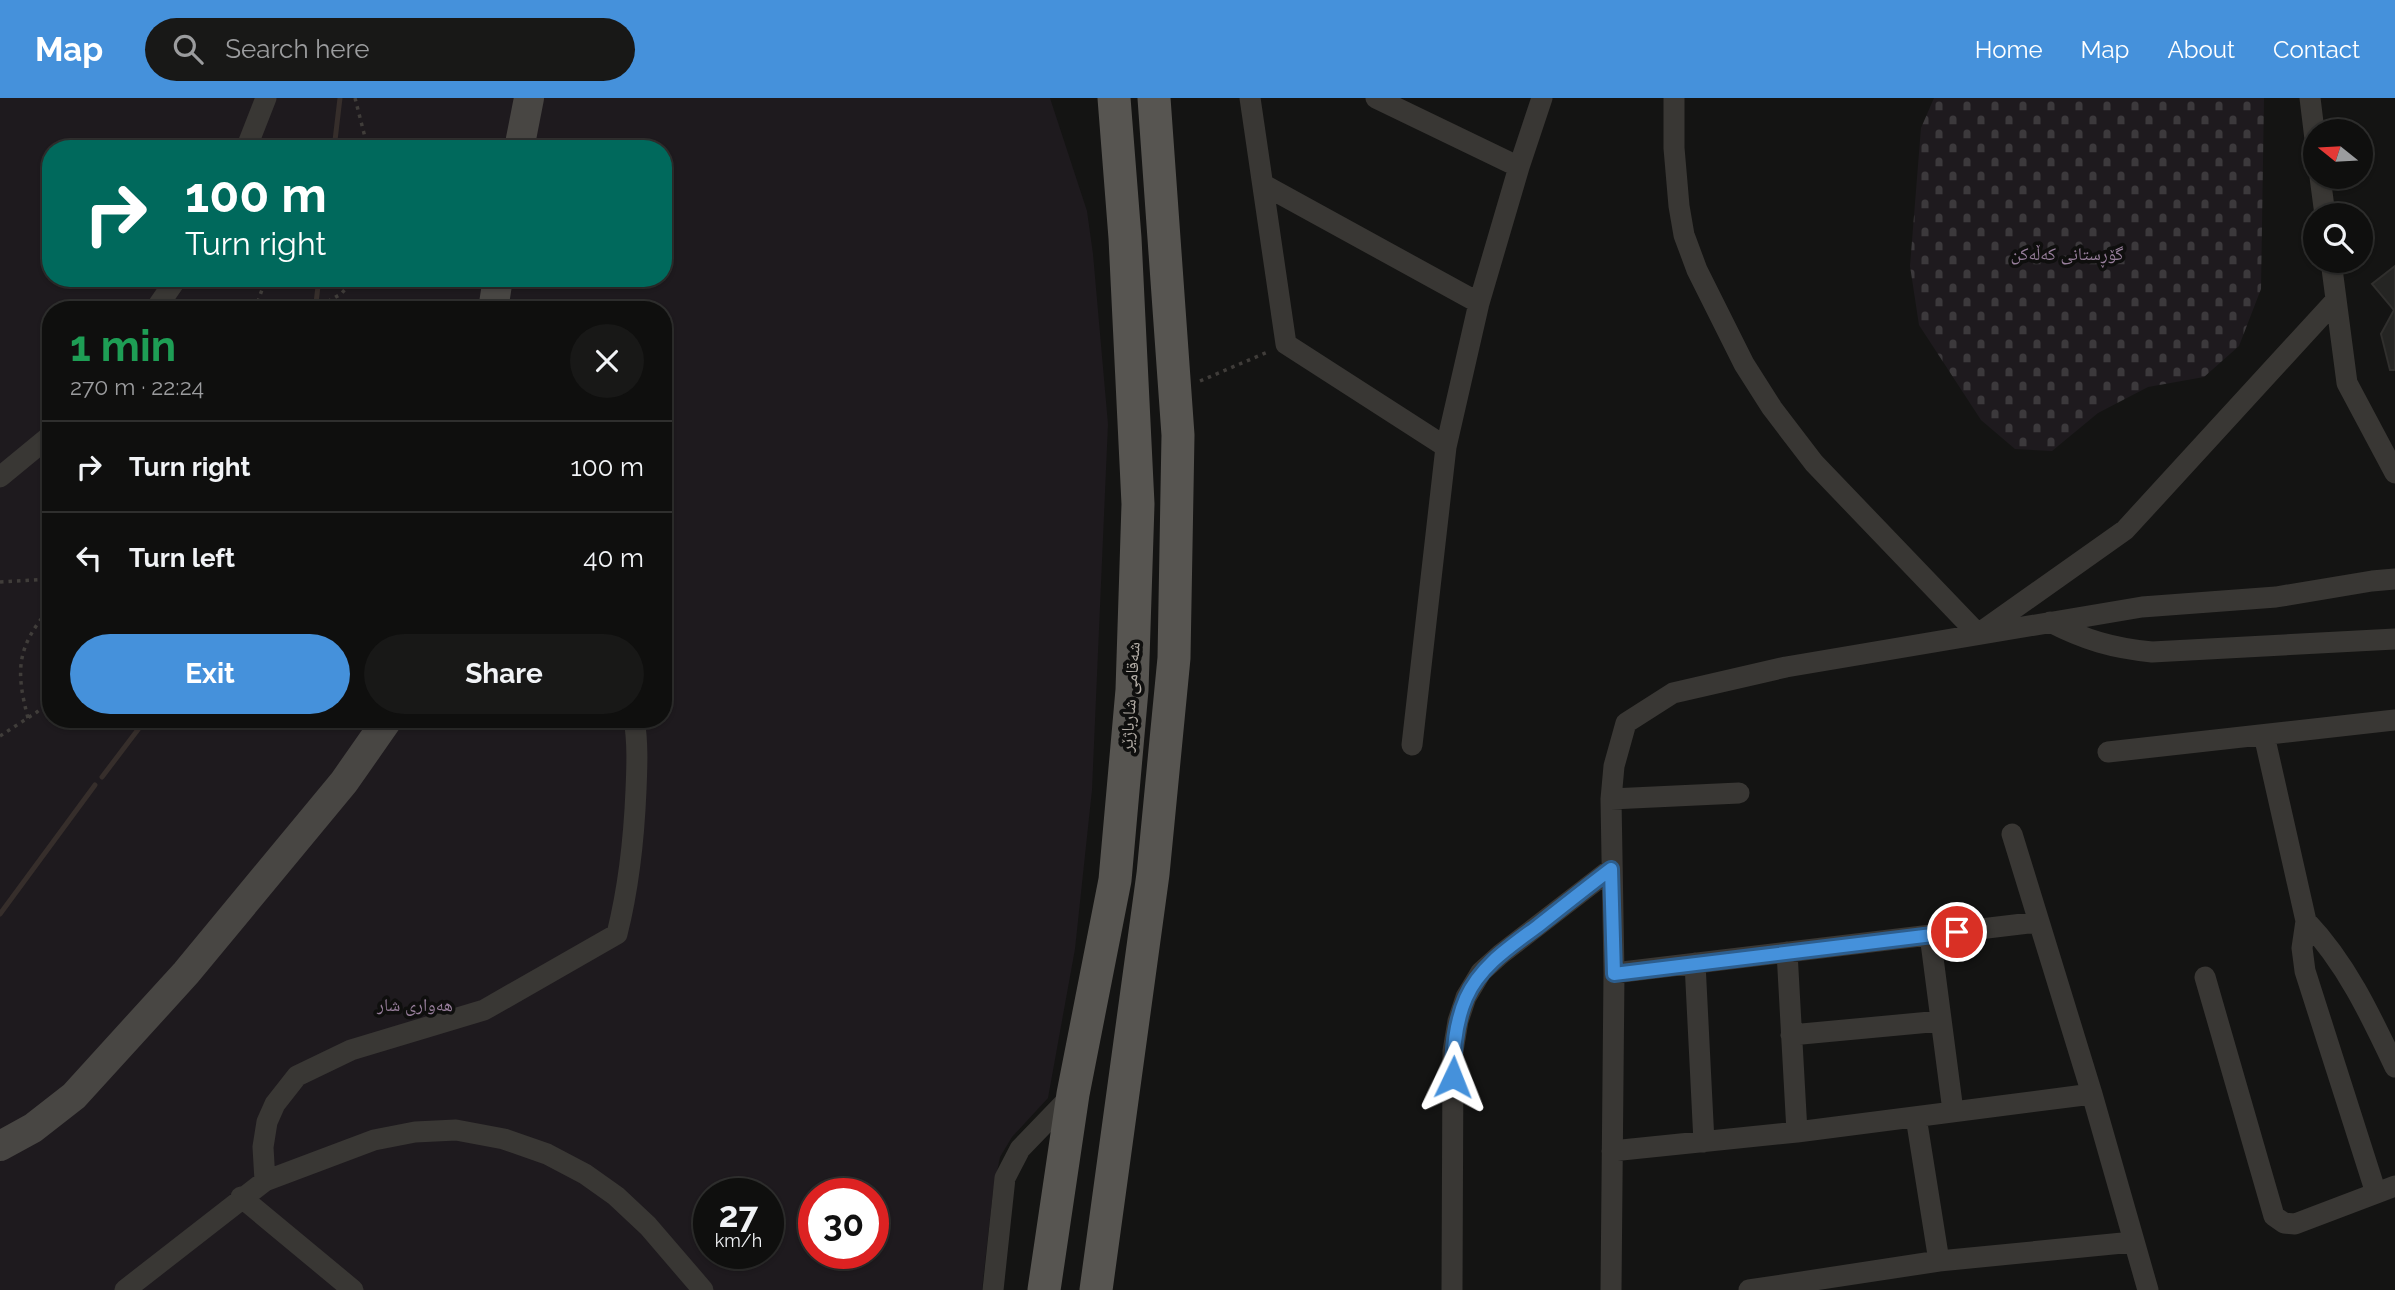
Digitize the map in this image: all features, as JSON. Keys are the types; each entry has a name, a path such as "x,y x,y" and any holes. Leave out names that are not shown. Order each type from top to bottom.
{"main road":[{"name":"شەقامی شارباژێر","path":"1044,1290 1073,1094 1115,880 1129,724 1138,504 1125,238 1114,98"},
{"path":"1096,1290 1153,874 1174,658 1178,435 1154,98"},
{"path":"1129,724 1167,726"}],"street":[{"path":"250,140 266,98"},
{"path":"521,140 529,98"},
{"path":"1250,98 1286,344 1446,447"},
{"path":"1376,98 1519,167"},
{"path":"1412,745 1446,447 1479,303 1542,98"},
{"path":"1674,98 1674,148 1684,235 1697,271 1744,365 1772,408 1814,463 1978,634"},
{"path":"2310,98 2313,119"},
{"path":"1264,185 1479,303"},
{"path":"2333,273 2347,383 2395,473"},
{"path":"1978,634 2125,530 2336,300"},
{"path":"0,477 42,442"},
{"path":"2372,580 2395,561"},
{"path":"1611,1290 1614,974 1611,799 1614,766 1626,723 1673,693 1786,667 2142,607 2276,597 2372,580 2395,579"},
{"path":"2050,622 2082,638 2116,648 2152,652 2395,639"},
{"path":"2108,752 2395,720"},
{"path":"0,1146 33,1128 74,1096 186,973 344,782 382,728"},
{"path":"265,1181 263,1147 267,1122 275,1104 297,1076 351,1050 484,1010 617,934 630,870 635,822 634,728"},
{"path":"2205,977 2274,1216 2284,1223 2295,1224 2386,1190 2307,981 2303,961 2306,921 2264,735"},
{"path":"1611,799 1739,793"},
{"path":"2012,834 2092,1094 2148,1290"},
{"path":"1452,1290 1453,1051 1458,1021 1466,997 1481,972 1501,954 1611,869"},
{"path":"2306,921 2333,951 2348,974 2395,1067"},
{"path":"1614,974 2038,922"},
{"path":"1930,935 1953,1111"},
{"path":"2303,961 2333,951"},
{"path":"1787,952 1797,1132"},
{"path":"1695,963 1704,1142"},
{"path":"2373,1020 2395,1025"},
{"path":"1791,1035 1941,1021"},
{"path":"993,1290 1005,1178 1020,1149 1073,1094"},
{"path":"1612,1151 1797,1132 2092,1094"},
{"path":"1916,1117 1939,1261"},
{"path":"125,1290 241,1197 265,1181 374,1140 415,1132 456,1130 504,1139 547,1154 585,1174 616,1196 648,1226 703,1290"},
{"path":"241,1197 353,1290"},
{"path":"1749,1290 1810,1286 1939,1261 2133,1242"}],"path":[{"path":"355,98 366,140"},
{"path":"328,301 347,287"},
{"path":"1175,392 1286,344"},
{"path":"0,582 42,580"},
{"path":"28,718 21,689 24,647 29,635 42,618"},
{"path":"0,736 42,706"}],"green space":[{"name":"هەواری شار","path":"0,98 1050,98 1087,211 1108,424 1092,790 1075,949 1048,1098 1012,1137 1000,1157 993,1192 982,1290 0,1290"},
{"name":"گۆڕستانی کەڵەکن","path":"1934,98 2264,98 2261,289 2239,346 2204,377 2148,387 2098,413 2052,451 2015,449 1981,420 1919,325 1910,266 1921,128"}],"building":[{"path":"2395,266 2395,370 2390,370 2381,334 2394,310 2372,284"}],"waterway":[{"path":"335,140 340,98"},
{"path":"316,301 318,287"},
{"path":"102,777 139,728"},
{"path":"0,914 95,785"}],"route":[{"path":"1453,1077 1453,1051 1458,1021 1466,997 1481,972 1611,869 1614,974 1957,932"}]}
